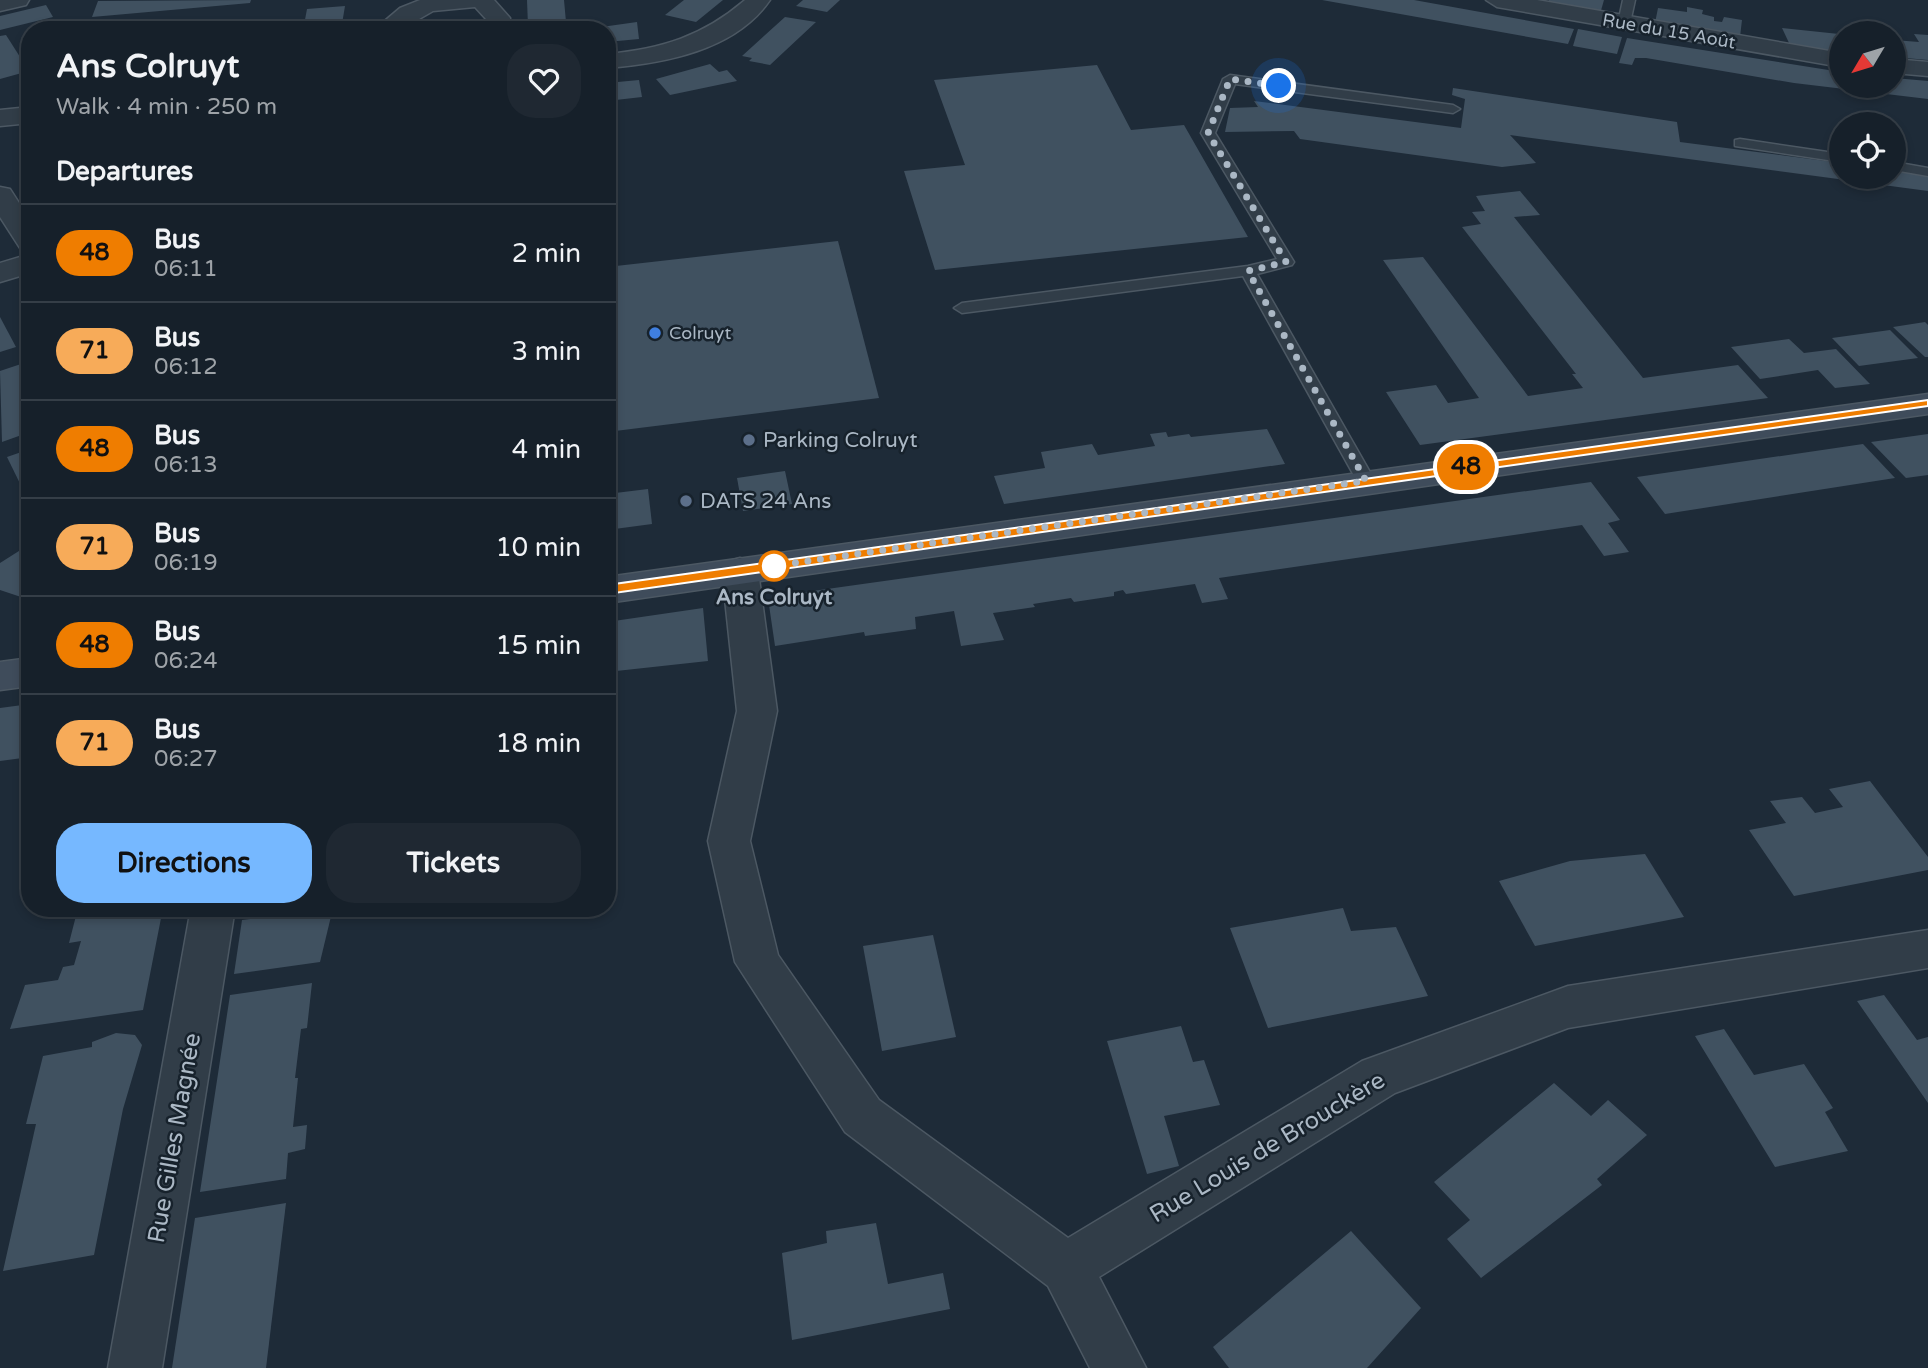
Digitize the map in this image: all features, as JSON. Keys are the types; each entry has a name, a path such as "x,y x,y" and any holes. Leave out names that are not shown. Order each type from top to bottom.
{"main road":[{"path":"616,589 1366,481 1928,404"},
{"path":"0,676 21,673"}],"street":[{"path":"0,4 18,0"},
{"path":"616,60 694,46 729,28 759,0"},
{"name":"Rue du 15 Août","path":"1497,0 1626,11 1829,58"},
{"path":"394,21 402,13 434,2 481,1 498,21"},
{"path":"1906,67 1928,69"},
{"path":"0,118 21,116"},
{"path":"0,195 21,228"},
{"path":"0,273 21,266"},
{"path":"740,571 757,711 729,841 757,962 862,1116 1066,1269 1119,1368"},
{"name":"Rue Gilles Magnée","path":"135,1368 211,917"},
{"name":"Rue Louis de Brouckère","path":"1066,1269 1379,1077 1505,1030 1568,1007 1928,949"}],"lane":[{"path":"962,308 1248,271 1286,262 1208,133 1230,79 1452,109"},
{"path":"1740,143 1829,156"},
{"path":"1906,168 1928,172"},
{"path":"1248,271 1366,481"}],"building":[{"path":"251,0 250,3 92,17 98,1"},
{"path":"527,0 564,0 566,21 528,21"},
{"path":"684,0 723,0 696,22 665,15"},
{"path":"803,0 840,0 827,12 796,6"},
{"path":"1322,0 1414,0 1574,29 1568,44"},
{"path":"1549,0 1604,0 1600,14 1547,5"},
{"path":"46,5 53,17 21,21 21,25 0,30 0,16"},
{"path":"345,6 342,21 305,21 307,9"},
{"path":"1687,7 1703,10 1702,14 1714,17 1714,21 1722,22 1724,17 1742,20 1740,37 1655,23 1658,8 1687,12"},
{"path":"785,17 816,22 770,65 749,61 752,58 742,56"},
{"path":"637,22 639,39 616,41 616,25"},
{"path":"1782,28 1829,33 1829,50 1790,45"},
{"path":"1578,29 1622,37 1617,54 1573,46"},
{"path":"1914,34 1928,35 1928,60 1906,58 1906,41 1919,42"},
{"path":"6,35 21,58 21,73 0,79 0,36"},
{"path":"1627,38 1829,70 1829,87 1646,58 1635,58 1632,65 1619,63"},
{"path":"710,64 719,72 727,70 737,81 670,95 656,79"},
{"path":"1097,65 1131,130 1184,125 1248,237 935,270 904,171 965,165 934,80"},
{"path":"1906,79 1928,81 1928,99 1906,96"},
{"path":"639,80 642,97 616,100 616,82"},
{"path":"1453,88 1677,122 1680,142 1829,161 1829,178 1510,135 1536,163 1502,167 1300,139 1294,131 1225,132 1230,108 1258,107 1254,101 1461,128 1465,99 1452,95"},
{"path":"1906,171 1928,174 1928,191 1906,188"},
{"path":"1520,191 1540,215 1514,217 1643,378 1738,365 1768,398 1420,445 1386,392 1436,385 1448,403 1479,398 1383,260 1423,257 1528,396 1583,388 1572,374 1576,374 1462,227 1481,224 1472,212 1485,211 1476,196"},
{"path":"838,241 879,398 616,431 616,266"},
{"path":"0,317 16,347 0,352"},
{"path":"1925,322 1928,325 1928,357 1893,327"},
{"path":"1890,330 1918,358 1859,366 1832,338"},
{"path":"1789,339 1804,353 1836,349 1870,384 1835,388 1818,370 1760,379 1731,347"},
{"path":"21,364 21,435 2,442 0,371"},
{"path":"1267,429 1285,464 1004,504 994,476 1045,468 1041,452 1092,444 1098,455 1155,446 1150,434 1166,432 1168,437 1189,434 1191,437"},
{"path":"1928,434 1928,475 1906,478 1871,442"},
{"path":"1863,444 1895,478 1665,514 1637,477"},
{"path":"21,452 21,486 7,457"},
{"path":"785,471 792,504 743,511 737,478"},
{"path":"1591,482 1620,520 1608,523 1629,552 1604,556 1582,525 1219,578 1228,599 1202,603 1195,584 1126,594 1123,590 1114,592 1114,596 1074,602 1071,598 1033,604 1035,607 993,613 1004,640 961,646 954,611 915,617 916,629 865,636 864,632 775,646 769,605 777,596"},
{"path":"648,489 652,524 616,529 616,493"},
{"path":"21,550 21,597 0,590 0,563"},
{"path":"703,608 708,661 616,671 616,621"},
{"path":"21,705 21,758 0,761 0,708"},
{"path":"1870,781 1928,857 1928,870 1794,896 1749,830 1786,823 1770,801 1802,797 1815,813 1843,807 1829,789"},
{"path":"1645,854 1684,917 1535,946 1499,881 1570,861"},
{"path":"1343,908 1351,931 1396,927 1428,996 1268,1028 1230,928"},
{"path":"76,917 161,917 143,1010 10,1029 25,985 58,980 63,967 74,965 81,941 69,943"},
{"path":"265,917 331,917 320,962 234,974 242,920"},
{"path":"933,935 956,1037 882,1051 863,946"},
{"path":"312,983 307,1028 301,1029 295,1078 298,1078 293,1127 307,1125 305,1149 288,1153 286,1179 200,1192 230,995"},
{"path":"1884,995 1917,1040 1928,1037 1928,1103 1857,1001"},
{"path":"1181,1026 1193,1062 1204,1060 1220,1105 1164,1116 1179,1166 1147,1174 1107,1041"},
{"path":"1724,1029 1754,1075 1804,1064 1833,1108 1825,1112 1848,1151 1775,1167 1695,1036"},
{"path":"116,1033 135,1035 142,1045 123,1109 94,1255 3,1271 36,1124 26,1124 43,1056 92,1047 92,1042"},
{"path":"1554,1083 1591,1116 1608,1100 1647,1135 1597,1179 1602,1185 1481,1278 1447,1239 1470,1220 1434,1182"},
{"path":"286,1203 266,1368 172,1368 195,1218"},
{"path":"876,1223 888,1284 943,1273 950,1309 792,1340 782,1253 827,1243 826,1231"},
{"path":"1351,1231 1421,1308 1367,1368 1229,1368 1213,1347"}],"bus line":[{"name":"48","path":"616,589 1928,403"}],"place":[{"name":"Colruyt","path":"655,333"},
{"name":"Parking Colruyt","path":"749,440"},
{"name":"DATS 24 Ans","path":"686,501"},
{"name":"Ans Colruyt","path":"774,566"}],"route":[{"path":"774,566 766,567 1366,481 1248,271 1286,262 1208,133 1230,79 1279,86"}]}
